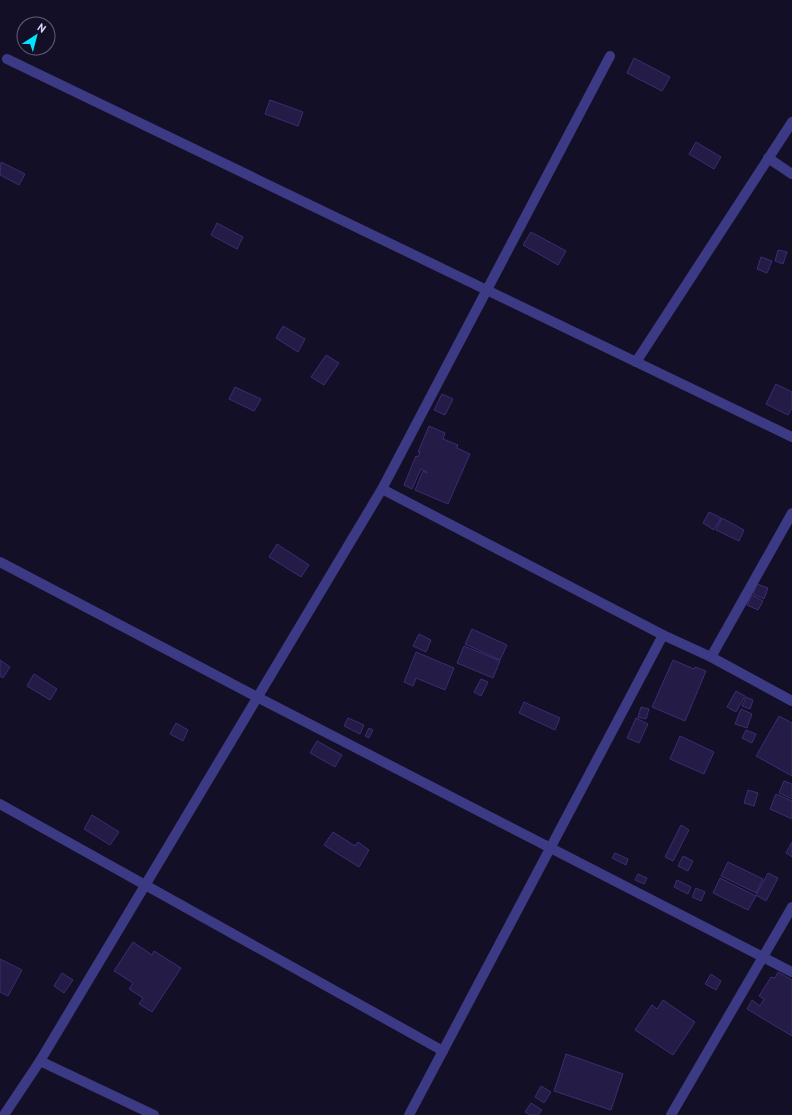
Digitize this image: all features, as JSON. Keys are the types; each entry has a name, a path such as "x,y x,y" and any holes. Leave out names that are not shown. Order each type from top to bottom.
{"street":[{"path":"4,1115 40,1061 382,489 610,56"},
{"path":"7,58 792,437"},
{"path":"636,362 792,122"},
{"path":"768,158 792,174"},
{"path":"382,489 663,635 711,657 792,701"},
{"path":"711,657 792,513"},
{"path":"0,562 257,697 762,958 792,972"},
{"path":"409,1115 663,635"},
{"path":"0,804 443,1051"},
{"path":"672,1115 792,907"},
{"path":"40,1061 154,1115"}],"building":[{"path":"634,58 670,77 662,91 627,73"},
{"path":"270,100 303,112 298,126 265,114"},
{"path":"696,142 721,157 714,169 689,154"},
{"path":"1,162 25,174 19,185 0,175"},
{"path":"217,223 243,237 237,249 211,235"},
{"path":"531,232 566,251 558,265 523,245"},
{"path":"778,250 787,252 783,264 775,261"},
{"path":"761,257 772,261 767,273 757,269"},
{"path":"283,326 305,339 298,352 276,338"},
{"path":"326,355 339,363 324,385 311,377"},
{"path":"776,384 792,392 792,408 788,415 766,404"},
{"path":"235,387 261,399 254,411 229,399"},
{"path":"442,394 453,399 445,415 434,410"},
{"path":"429,426 445,433 443,439 458,445 457,448 470,454 448,504 415,490 423,471 427,473 421,469 412,489 404,485 416,456 418,457 420,452 418,452"},
{"path":"709,512 721,518 714,530 703,523"},
{"path":"722,518 744,530 739,541 716,530"},
{"path":"277,544 309,565 301,577 269,557"},
{"path":"757,584 768,588 764,599 753,594"},
{"path":"752,595 763,601 758,610 747,605"},
{"path":"472,629 507,645 500,660 465,644"},
{"path":"419,634 431,640 426,652 413,646"},
{"path":"464,646 500,661 493,678 457,663"},
{"path":"416,652 454,668 445,690 416,678 413,686 404,682"},
{"path":"0,660 10,667 3,678 0,676"},
{"path":"673,660 694,669 695,667 706,671 685,721 652,707"},
{"path":"34,674 57,689 50,700 27,686"},
{"path":"481,679 488,682 481,696 474,692"},
{"path":"736,691 745,696 736,712 727,707"},
{"path":"746,697 753,700 750,709 742,706"},
{"path":"524,702 560,718 555,730 519,713"},
{"path":"641,707 649,709 646,719 638,717"},
{"path":"741,709 752,714 747,728 735,724"},
{"path":"779,716 792,723 792,776 756,756"},
{"path":"348,718 364,725 360,734 344,726"},
{"path":"636,718 648,724 639,743 627,738"},
{"path":"176,723 188,730 183,741 170,734"},
{"path":"369,728 373,730 369,738 365,736"},
{"path":"746,730 756,734 752,743 742,738"},
{"path":"680,736 714,752 704,774 670,759"},
{"path":"317,741 342,755 335,767 310,753"},
{"path":"784,781 792,784 792,799 779,793"},
{"path":"748,790 758,793 754,806 744,803"},
{"path":"776,794 792,801 792,819 770,809"},
{"path":"92,815 119,832 110,845 84,829"},
{"path":"681,825 689,830 673,861 665,857"},
{"path":"333,832 355,846 358,842 369,850 359,867 324,845"},
{"path":"792,842 792,857 786,853"},
{"path":"615,853 628,859 626,865 612,858"},
{"path":"683,856 693,861 688,871 678,866"},
{"path":"728,862 763,879 756,893 721,876"},
{"path":"768,873 778,878 766,901 756,895"},
{"path":"638,874 647,878 644,884 635,880"},
{"path":"720,878 756,896 748,910 713,893"},
{"path":"677,880 691,887 688,894 674,887"},
{"path":"696,888 705,892 701,901 692,897"},
{"path":"133,942 152,955 154,951 181,968 152,1012 139,1004 143,998 129,989 133,983 114,971"},
{"path":"0,959 22,970 8,996 0,992"},
{"path":"778,972 792,980 792,1036 747,1009 752,1000 760,1006 764,999 759,996 771,977 775,978"},
{"path":"62,973 73,980 64,993 54,986"},
{"path":"711,974 721,981 716,990 705,984"},
{"path":"663,1000 695,1022 673,1055 635,1030 652,1005 657,1009"},
{"path":"566,1054 623,1074 611,1110 554,1091"},
{"path":"541,1086 551,1092 544,1103 535,1097"},
{"path":"531,1103 542,1110 538,1115 530,1115 525,1112"}]}
